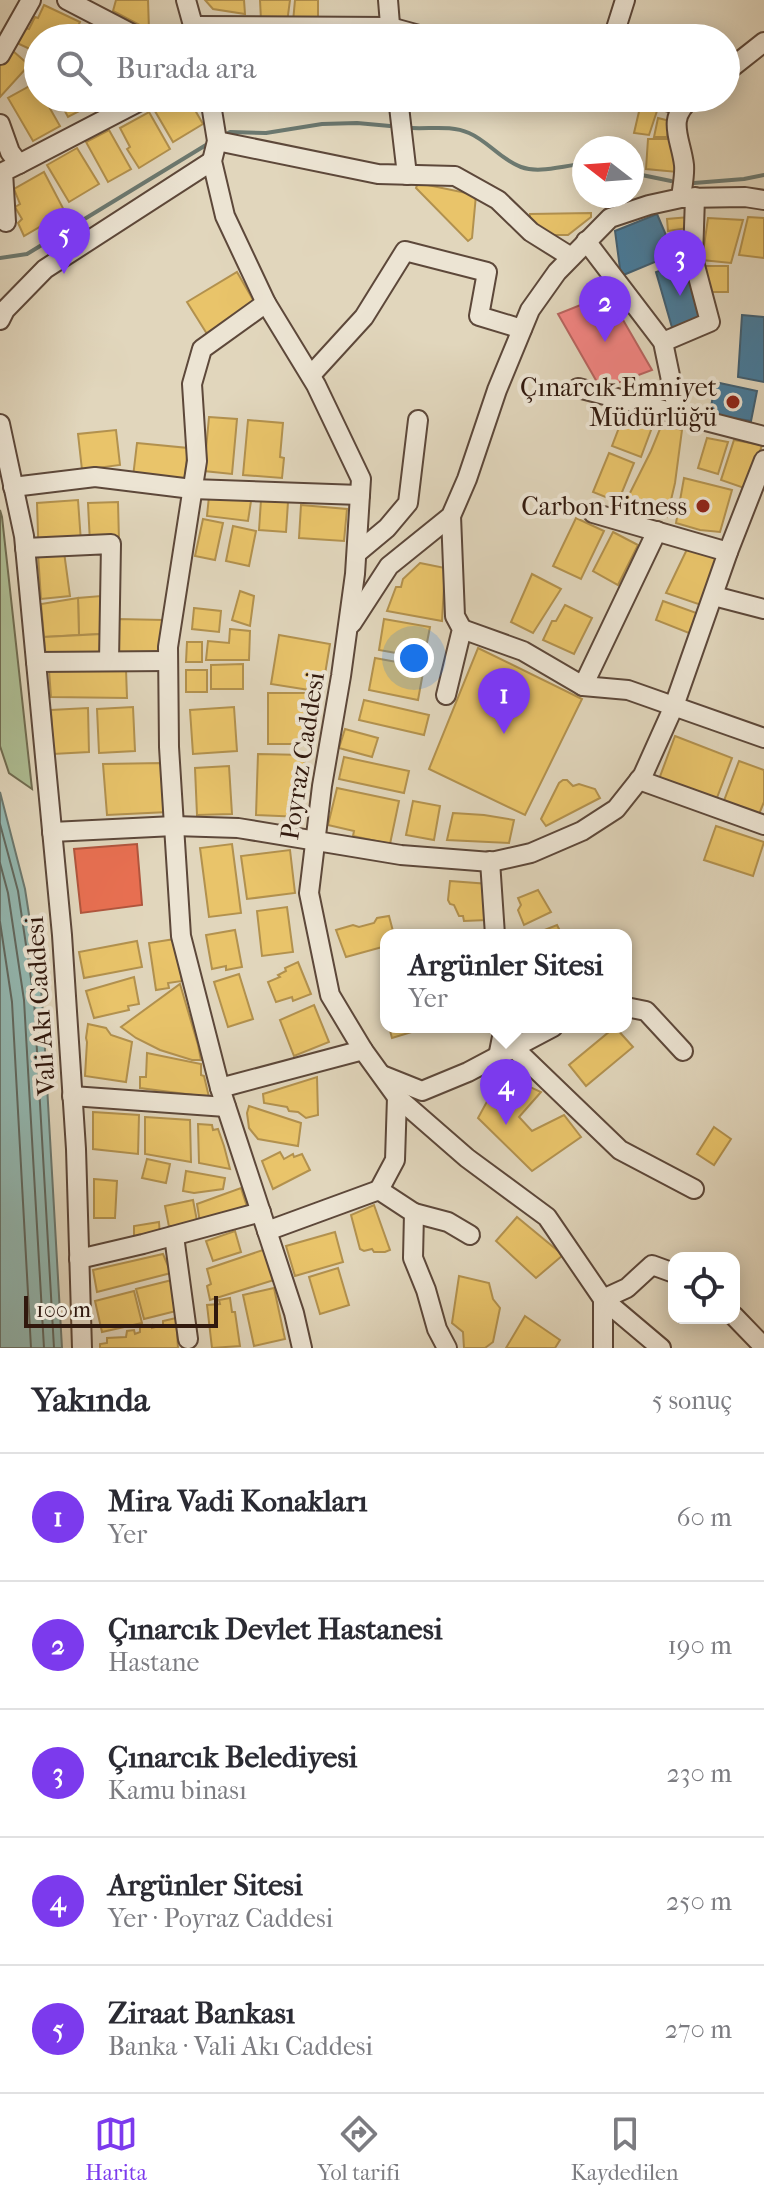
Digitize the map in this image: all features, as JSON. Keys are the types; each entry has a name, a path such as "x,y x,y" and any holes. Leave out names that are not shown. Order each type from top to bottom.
{"street":[{"path":"0,55 31,0"},
{"path":"67,0 116,24"},
{"path":"186,0 193,24"},
{"path":"388,0 390,24"},
{"path":"617,24 625,0"},
{"path":"740,61 764,42"},
{"path":"6,222 3,172 119,112"},
{"name":"Poyraz Caddesi","path":"212,112 217,141 212,161 225,216 266,303 311,375 361,479 357,553 348,629 322,786 309,893 330,995 363,1050 397,1097 467,1158 547,1217 603,1299 661,1348"},
{"path":"400,112 407,175"},
{"path":"663,342 710,322 693,258 685,167 675,123 681,112"},
{"path":"0,124 10,152 19,164"},
{"path":"217,141 378,174 455,176 498,200 531,232 571,257"},
{"path":"0,320 5,310 45,269 212,161"},
{"path":"764,200 745,197 688,198 649,205 610,218 586,241 557,272 530,310 451,516 455,616 462,629 523,651 583,686 628,690 764,738"},
{"path":"586,241 663,342 678,414"},
{"path":"311,375 364,317 405,251 487,272 479,316 522,329"},
{"path":"266,303 202,349 192,384 197,461 168,647 169,747 181,936 220,1088 294,1313 302,1348"},
{"path":"578,388 764,436"},
{"path":"357,553 387,528 408,503 418,420"},
{"name":"Vali Akı Caddesi","path":"0,424 25,548 62,935 82,1348"},
{"path":"52,832 174,826 238,828 401,855 490,861 531,853 582,831 616,809 639,780 674,706 764,460"},
{"path":"13,487 95,477 192,489 360,495"},
{"path":"593,513 728,552"},
{"path":"348,629 389,566 451,516"},
{"path":"583,686 657,531"},
{"path":"25,548 111,544 109,661"},
{"path":"714,596 764,609"},
{"path":"446,695 462,629"},
{"path":"36,662 168,661"},
{"path":"639,780 764,825"},
{"path":"490,861 495,929"},
{"path":"632,1008 646,1011 683,1051"},
{"path":"504,1033 506,1052 620,1150 694,1189"},
{"path":"381,1075 422,1091 506,1052 528,1033"},
{"path":"220,1088 363,1050"},
{"path":"72,1096 226,1107"},
{"path":"267,1231 379,1190 395,1160 397,1097"},
{"path":"379,1190 414,1213 448,1222 470,1235"},
{"path":"79,1259 261,1212"},
{"path":"414,1213 413,1258 437,1329 447,1348"},
{"path":"174,1236 188,1339"},
{"path":"603,1348 603,1299 627,1288 652,1265 668,1271"},
{"path":"740,1322 764,1347"}],"green space":[{"path":"0,510 32,789 9,773 0,746"}],"water":[{"path":"0,792 25,889 42,998 62,1348 0,1348"}],"building: Konut":[{"path":"116,0 148,0 149,24 138,24 113,11"},
{"path":"205,0 244,0 245,14 213,9"},
{"path":"260,0 290,0 287,23 261,20"},
{"path":"295,0 318,0 318,21 293,22"},
{"path":"44,5 80,22 32,24 35,17 38,18"},
{"path":"24,30 24,46 17,43"},
{"path":"13,51 24,61 24,71 0,97 0,65"},
{"path":"24,89 24,112 52,112 60,126 33,141 8,98"},
{"path":"149,112 170,149 139,168 127,149 130,147 120,128"},
{"path":"156,112 196,112 203,124 173,142"},
{"path":"639,112 657,112 649,135 634,133"},
{"path":"658,118 670,121 667,137 654,137"},
{"path":"109,130 131,169 108,182 86,142"},
{"path":"648,139 674,139 677,172 646,169"},
{"path":"77,148 99,184 69,202 47,165"},
{"path":"44,172 65,212 24,236 18,223 22,219 15,207 20,204 14,189"},
{"path":"418,183 476,195 472,238 468,241 416,188"},
{"path":"591,213 591,217 568,235 550,235 530,220 530,214"},
{"path":"689,217 688,228 668,231 667,219"},
{"path":"748,217 764,218 764,258 739,255"},
{"path":"708,218 743,220 731,263 702,260"},
{"path":"703,266 728,266 728,292 709,292"},
{"path":"237,272 256,305 207,334 187,302"},
{"path":"625,412 654,422 641,457 612,446"},
{"path":"209,417 237,419 232,474 204,471"},
{"path":"248,420 283,423 282,478 243,475"},
{"path":"662,424 682,430 667,517 625,503"},
{"path":"116,430 120,465 82,470 78,434"},
{"path":"707,438 728,442 718,474 698,468"},
{"path":"734,440 762,445 747,489 721,480"},
{"path":"137,443 188,448 184,483 133,477"},
{"path":"609,453 634,463 618,502 593,492"},
{"name":"Carbon Fitness","path":"684,478 732,490 720,532 676,523"},
{"path":"209,496 251,501 248,521 207,516"},
{"path":"78,500 81,542 40,545 39,564 37,503"},
{"path":"261,500 288,502 286,532 259,530"},
{"path":"118,502 119,541 90,543 88,503"},
{"path":"301,505 347,509 344,541 299,538"},
{"path":"576,518 604,531 581,579 553,566"},
{"path":"203,519 223,523 215,560 195,556"},
{"path":"233,526 256,531 249,566 226,561"},
{"path":"613,532 638,545 618,585 593,571"},
{"path":"690,543 722,553 707,607 666,593"},
{"path":"64,552 70,596 41,599 38,554"},
{"path":"420,563 445,568 442,621 387,611 396,587 401,587 403,579"},
{"path":"532,574 561,589 533,633 511,622"},
{"path":"240,591 254,596 250,626 232,620"},
{"path":"101,596 102,634 79,635 78,598"},
{"path":"78,598 79,635 44,637 41,604"},
{"path":"663,601 702,615 694,635 656,620"},
{"path":"565,605 592,618 574,654 543,640 552,621 556,621"},
{"path":"194,608 221,611 219,632 192,629"},
{"path":"117,619 164,620 163,658 116,657"},
{"path":"384,619 430,627 424,658 379,650"},
{"path":"230,629 250,631 249,660 206,660 208,641 229,643"},
{"path":"102,634 103,656 46,660 44,637"},
{"path":"279,635 330,644 322,692 271,684"},
{"path":"187,642 202,642 202,662 186,662"},
{"path":"478,648 582,699 525,815 429,769"},
{"path":"375,658 424,667 418,700 369,690"},
{"path":"243,664 243,689 211,689 211,665"},
{"path":"126,669 127,698 51,697 49,670"},
{"path":"186,670 207,670 207,692 186,692"},
{"path":"268,693 309,693 309,744 268,744"},
{"path":"364,700 429,715 424,735 359,720"},
{"path":"133,707 135,751 99,753 97,709"},
{"path":"234,707 237,751 193,754 190,710"},
{"path":"88,708 89,752 53,754 51,710"},
{"path":"345,729 378,738 372,757 339,748"},
{"path":"675,736 732,758 715,803 658,782"},
{"path":"258,754 305,755 302,817 256,815"},
{"path":"344,757 409,771 404,793 339,779"},
{"path":"739,761 764,770 764,802 757,819 722,806"},
{"path":"162,763 168,812 107,815 103,764"},
{"path":"229,766 232,814 197,815 195,768"},
{"path":"563,780 573,786 579,784 595,789 600,798 546,826 541,819"},
{"path":"337,788 399,801 390,844 353,836 354,831 328,825"},
{"path":"413,801 440,806 434,840 406,835"},
{"path":"453,813 514,820 509,843 447,840"},
{"path":"716,826 764,842 753,876 704,860"},
{"path":"232,844 241,913 209,917 200,848"},
{"path":"290,850 295,893 247,899 241,856"},
{"path":"450,881 489,884 487,920 464,921 463,916 459,916 448,900"},
{"path":"538,890 551,912 524,925 518,910 521,905 518,898"},
{"path":"287,907 293,952 262,956 257,911"},
{"path":"389,916 392,929 380,929 380,948 346,957 336,930 374,923 377,918"},
{"path":"235,930 242,967 212,969 206,935"},
{"path":"175,939 182,981 168,983 169,988 156,990 149,943"},
{"path":"137,941 142,967 84,978 79,952"},
{"path":"298,962 311,994 293,1001 292,997 276,1002 268,982 280,977 278,975 286,971 285,968"},
{"path":"239,974 253,1019 228,1027 214,982"},
{"path":"134,977 139,1004 128,1006 129,1010 94,1018 86,991"},
{"path":"180,984 201,1060 160,1050 121,1027"},
{"path":"314,1005 329,1042 294,1056 280,1020"},
{"path":"88,1024 106,1028 111,1035 132,1042 126,1082 85,1076"},
{"path":"391,1033 408,1033 392,1038"},
{"path":"608,1033 620,1033 633,1047 586,1086 569,1065"},
{"path":"147,1053 201,1064 201,1075 204,1076 209,1097 140,1088 140,1077 146,1077"},
{"path":"502,1074 541,1092 519,1117 532,1131 564,1115 581,1137 532,1171 478,1118"},
{"path":"317,1077 318,1115 306,1118 298,1112 289,1111 287,1107 264,1103 263,1094"},
{"path":"249,1106 301,1123 298,1146 258,1139 249,1128"},
{"path":"93,1112 139,1115 138,1154 93,1149"},
{"path":"145,1117 190,1120 191,1162 145,1154"},
{"path":"198,1124 212,1125 213,1130 218,1129 230,1169 199,1163"},
{"path":"714,1127 731,1139 714,1165 697,1154"},
{"path":"280,1152 284,1159 293,1154 294,1157 302,1154 310,1170 273,1189 262,1161"},
{"path":"147,1159 170,1164 166,1183 142,1178"},
{"path":"186,1171 225,1178 223,1189 194,1193 183,1191"},
{"path":"94,1179 117,1181 115,1218 94,1218"},
{"path":"241,1188 249,1213 201,1229 197,1204"},
{"path":"193,1200 198,1226 170,1232 165,1206"},
{"path":"374,1205 390,1250 385,1252 360,1249 351,1215"},
{"path":"517,1217 563,1255 536,1278 496,1241"},
{"path":"159,1222 160,1236 134,1243 134,1226"},
{"path":"235,1231 241,1252 213,1261 206,1241"},
{"path":"335,1232 343,1262 295,1276 286,1246"},
{"path":"266,1249 277,1279 210,1300 207,1286 211,1284 207,1269"},
{"path":"163,1254 171,1273 97,1292 93,1270"},
{"path":"338,1268 349,1305 320,1314 309,1277"},
{"path":"459,1276 489,1283 493,1299 500,1308 493,1342 485,1348 464,1348 463,1332 452,1323"},
{"path":"172,1280 180,1310 144,1319 136,1289"},
{"path":"274,1288 285,1339 254,1346 243,1295"},
{"path":"134,1291 142,1323 102,1332 95,1301"},
{"path":"230,1298 240,1346 212,1348 207,1305 220,1304 219,1300"},
{"path":"525,1316 560,1340 555,1348 506,1348"},
{"path":"176,1318 178,1348 100,1348 100,1344 107,1343 107,1338 126,1337 127,1331 134,1330 135,1334 140,1332 140,1327 152,1325 152,1328"}],"building: Ticaret":[{"path":"137,844 142,905 81,913 74,849"}],"building: Sağlık":[{"path":"608,294 652,370 601,389 558,314"}],"building: Kamu":[{"path":"657,214 674,254 621,276 615,231"},
{"path":"686,261 705,320 673,331 656,272"},
{"path":"742,315 764,317 764,382 738,377"},
{"name":"Çınarcık Emniyet Müdürlüğü","path":"715,382 757,391 751,421 710,414"}],"waterway":[{"path":"228,133 266,133 322,124 390,126"},
{"path":"412,128 462,131 476,136 507,160 528,169 572,166"},
{"path":"0,258 27,254 206,145"},
{"path":"644,175 671,181"},
{"path":"694,183 764,175"}],"place":[{"name":"Ziraat Bankası","path":"64,274"},
{"name":"Çınarcık Belediyesi","path":"680,296"},
{"name":"Çınarcık Devlet Hastanesi","path":"605,342"},
{"name":"Çınarcık Emniyet Müdürlüğü","path":"733,402"},
{"name":"Carbon Fitness","path":"703,506"},
{"name":"Mira Vadi Konakları","path":"504,734"},
{"name":"Argünler Sitesi","path":"506,1125"}]}
